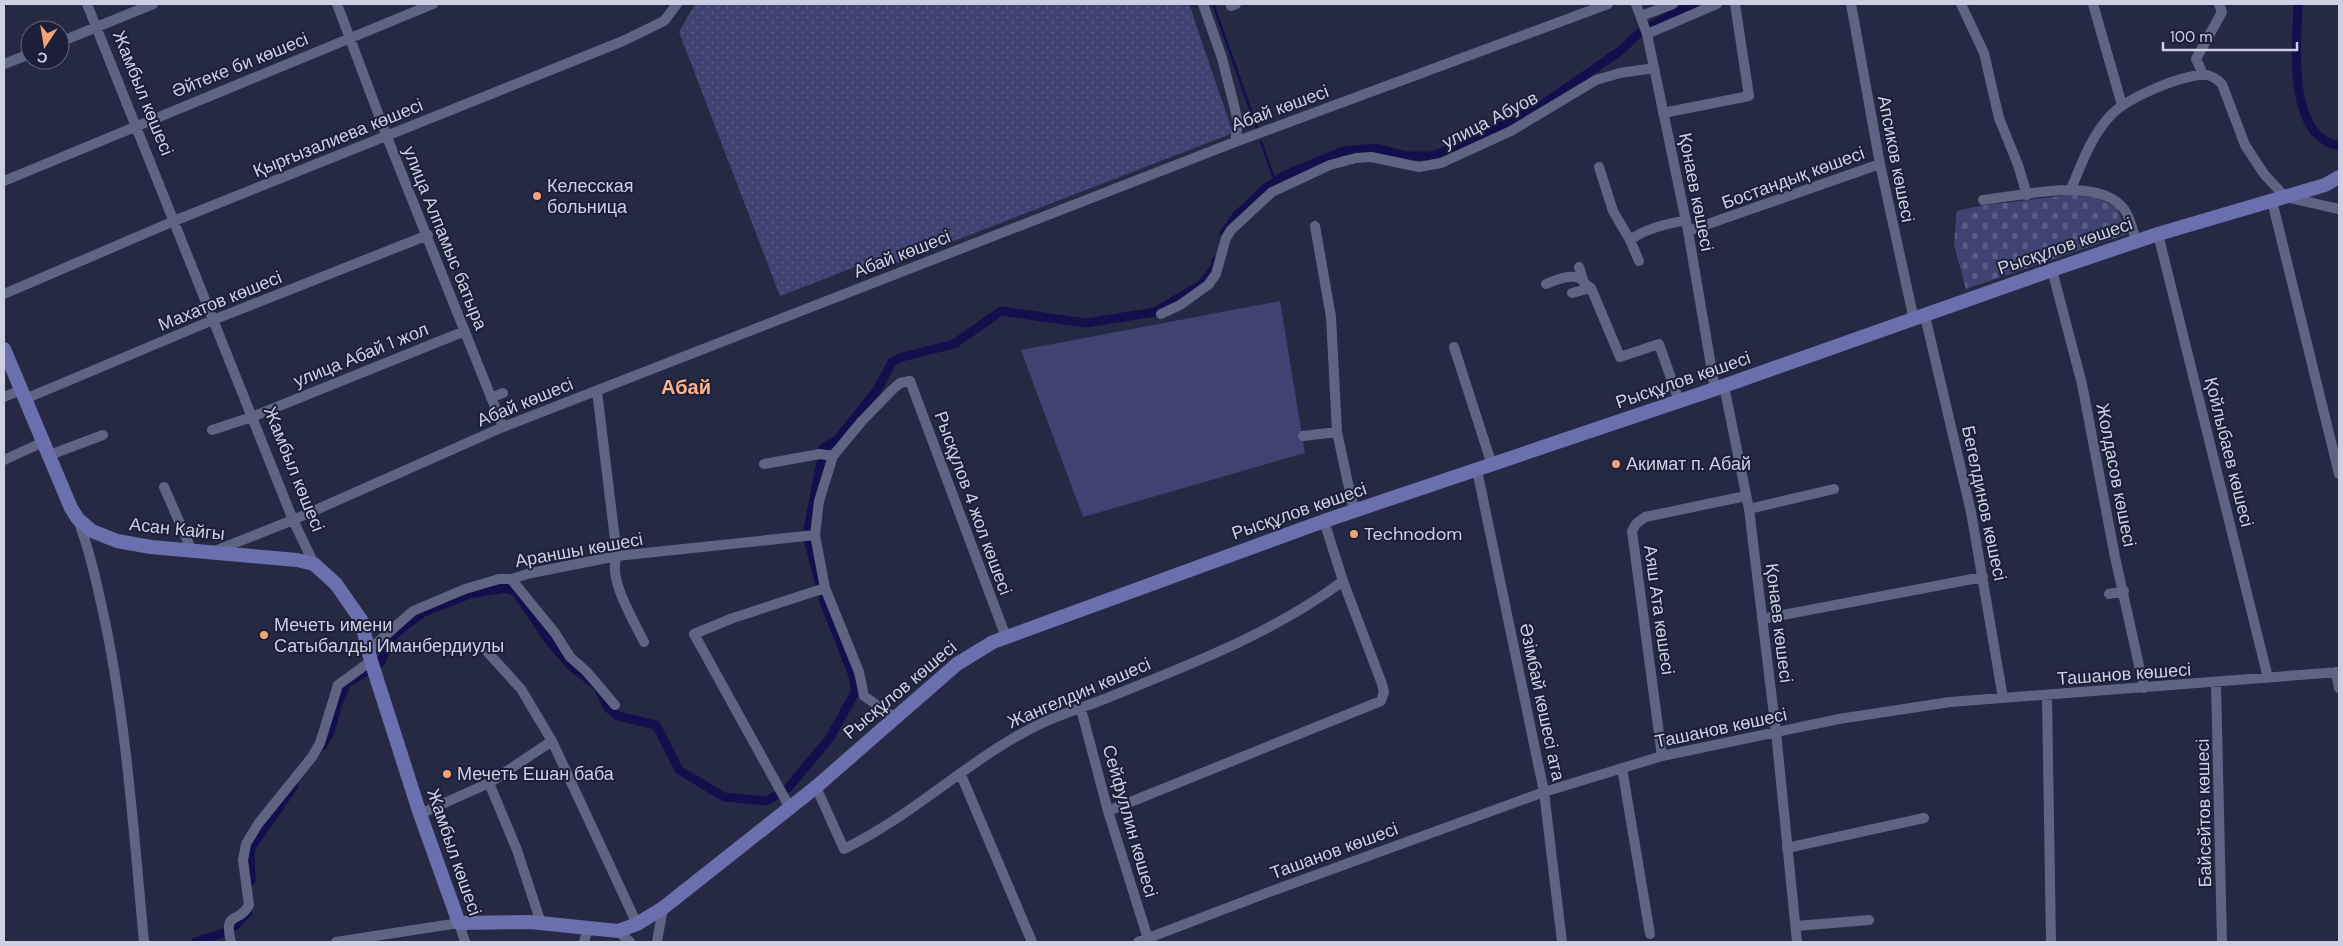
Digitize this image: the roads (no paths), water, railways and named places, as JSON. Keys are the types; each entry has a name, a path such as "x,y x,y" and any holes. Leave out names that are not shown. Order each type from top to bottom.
{"main road":[{"name":"Рысқұлов көшесі","path":"459,923 541,923 618,931 637,924 662,908 816,788 894,717 957,664 980,648 1324,521 1719,388 2158,234 2325,185 2339,177"},
{"name":"Асан Кайгы","path":"4,349 41,443 78,519 99,535 151,548 279,558 314,564"},
{"name":"Жамбыл көшесі","path":"314,564 336,584 361,620 370,658 420,814 459,923"}],"street":[{"name":"Жамбыл көшесі","path":"87,4 293,520 314,564"},
{"path":"70,38 153,4"},
{"name":"улица Алпамыс батыра","path":"337,4 386,137 428,236 503,427"},
{"name":"Әйтеке би көшесі","path":"4,180 433,4"},
{"name":"Қырғызалиева көшесі","path":"4,294 174,221 623,41 664,21 678,4"},
{"path":"1203,4 1222,58 1234,105 1238,123 1235,142"},
{"name":"Абай көшесі","path":"214,552 293,520 503,427 1235,142 1608,4"},
{"name":"Қонаев көшесі","path":"1636,4 1647,34 1719,388 1749,509 1776,732 1797,942"},
{"path":"1641,16 1673,4"},
{"path":"1647,34 1716,4"},
{"path":"1663,113 1749,96 1735,4"},
{"name":"Апсиков көшесі","path":"1851,4 1880,164 1920,318"},
{"path":"1961,4 1984,53 1997,111 2018,164 2027,195"},
{"path":"2093,4 2122,105"},
{"path":"2203,74 2196,59 2222,12 2219,4"},
{"path":"4,64 20,58"},
{"name":"улица Абуов","path":"1161,314 1180,305 1208,285 1216,274 1226,238 1231,230 1272,192 1330,165 1356,158 1371,157 1419,167 1441,163 1511,131 1596,80 1620,73 1654,68"},
{"path":"2071,189 2092,142 2111,115 2122,105 2181,80 2203,74 2218,80 2222,84 2245,145 2278,199 2339,474"},
{"name":"Бостандық көшесі","path":"1688,231 1880,164"},
{"path":"1599,167 1613,211 1630,240 1639,261"},
{"path":"1983,200 2071,189 2092,190 2118,204 2128,217 2136,242"},
{"path":"2278,199 2339,209"},
{"path":"1630,240 1637,235 1686,220"},
{"path":"1315,226 1331,317 1337,432 1354,511"},
{"name":"Қойлыбаев көшесі","path":"2158,234 2268,678"},
{"name":"Махатов көшесі","path":"4,397 23,394 428,236"},
{"path":"1579,267 1583,280 1590,288 1620,358 1659,344 1679,401"},
{"name":"Жолдасов көшесі","path":"2052,270 2082,384 2114,557 2124,591 2144,688"},
{"path":"1546,284 1567,277 1583,280"},
{"path":"1572,293 1590,288"},
{"name":"Бегелдинов көшесі","path":"1920,318 1961,466 1983,577 2003,698"},
{"name":"улица Абай 1 жол","path":"212,430 252,416 465,331"},
{"path":"1454,348 1492,465"},
{"name":"Рысқұлов 4 жол көшесі","path":"832,456 860,422 892,390 900,383 910,381 1006,637"},
{"path":"598,390 618,556 615,562 618,584 644,642"},
{"path":"491,398 503,393"},
{"path":"1303,436 1337,432"},
{"path":"47,456 102,435"},
{"path":"4,460 41,443"},
{"path":"764,464 820,454 832,456 819,501 815,535 825,588 859,672 864,696 894,717"},
{"name":"Әзімбай көшесі ата","path":"1477,470 1544,792 1562,942"},
{"path":"164,487 192,550"},
{"path":"1749,509 1834,489"},
{"name":"Аяш Ата көшесі","path":"1662,756 1632,531 1636,524 1645,517 1746,496"},
{"path":"78,519 91,555 119,698 139,869 144,942"},
{"path":"1108,811 1381,701 1384,692 1382,684 1343,581 1324,521"},
{"name":"Араншы көшесі","path":"231,942 228,928 230,921 249,905 243,860 246,844 258,824 312,757 320,743 338,685 370,658 403,618 423,606 499,578 511,579 531,573 618,556 815,535"},
{"path":"1762,619 1983,577"},
{"path":"511,579 555,632 570,657 586,671 615,705"},
{"name":"Жангелдин көшесі","path":"816,788 844,849 905,814 995,749 1032,727 1173,671 1284,621 1343,581"},
{"path":"790,808 694,634 734,618 825,588"},
{"path":"2109,594 2124,591"},
{"path":"481,645 521,689 552,741 637,924"},
{"path":"2337,672 2339,688"},
{"name":"Ташанов көшесі","path":"1145,941 1544,792 1662,756 1899,709 2003,698 2216,683 2337,672"},
{"name":"Байсейтов көшесі","path":"2216,683 2222,942"},
{"path":"2047,696 2051,942"},
{"name":"Сейфуллин көшесі","path":"1081,708 1145,941"},
{"path":"420,814 489,782 552,741"},
{"path":"1622,768 1650,934"},
{"path":"961,775 1032,942"},
{"path":"489,782 517,850 541,923"},
{"path":"1787,848 1924,818"},
{"path":"656,942 662,908"},
{"path":"1796,926 1869,920"},
{"name":"Жамбыл көшесі","path":"459,923 465,942"},
{"name":"Рысқұлов көшесі","path":"336,942 459,923"},
{"path":"584,942 588,928"},
{"path":"618,931 630,942"}],"waterway":[{"path":"1213,4 1257,128"},
{"path":"1652,25 1693,4"},
{"path":"2298,4 2297,63 2298,86 2302,107 2310,125 2322,139 2339,146"},
{"path":"1224,234 1236,216 1266,188 1283,176 1343,151 1376,148 1407,156 1432,156 1469,142 1542,105 1620,51 1639,33"},
{"path":"1261,142 1275,181"},
{"path":"823,448 837,440 877,390 892,362 902,357 954,344 1001,311 1086,323 1155,312 1202,284 1215,267 1216,261"},
{"path":"808,529 821,462"},
{"path":"809,543 820,585"},
{"path":"322,746 330,732 338,703 347,683 380,663 393,636 401,629 424,612 470,594 505,588 516,592 548,639 571,666 598,687 608,708 618,716 656,725 679,770 724,797 767,801 775,796"},
{"path":"788,788 829,739 856,691 852,673 823,599"},
{"path":"251,881 250,849 294,786"},
{"path":"235,926 248,912"},
{"path":"196,942 222,933"}],"place":[{"name":"Келесская больница","path":"537,196"},
{"name":"Акимат п. Абай","path":"1616,464"},
{"name":"Technodom","path":"1354,534"},
{"name":"Мечеть имени Сатыбалды Иманбердиулы","path":"264,635"},
{"name":"Мечеть Ешан баба","path":"447,774"}],"district":[{"name":"Абай","path":"686,387"}]}
